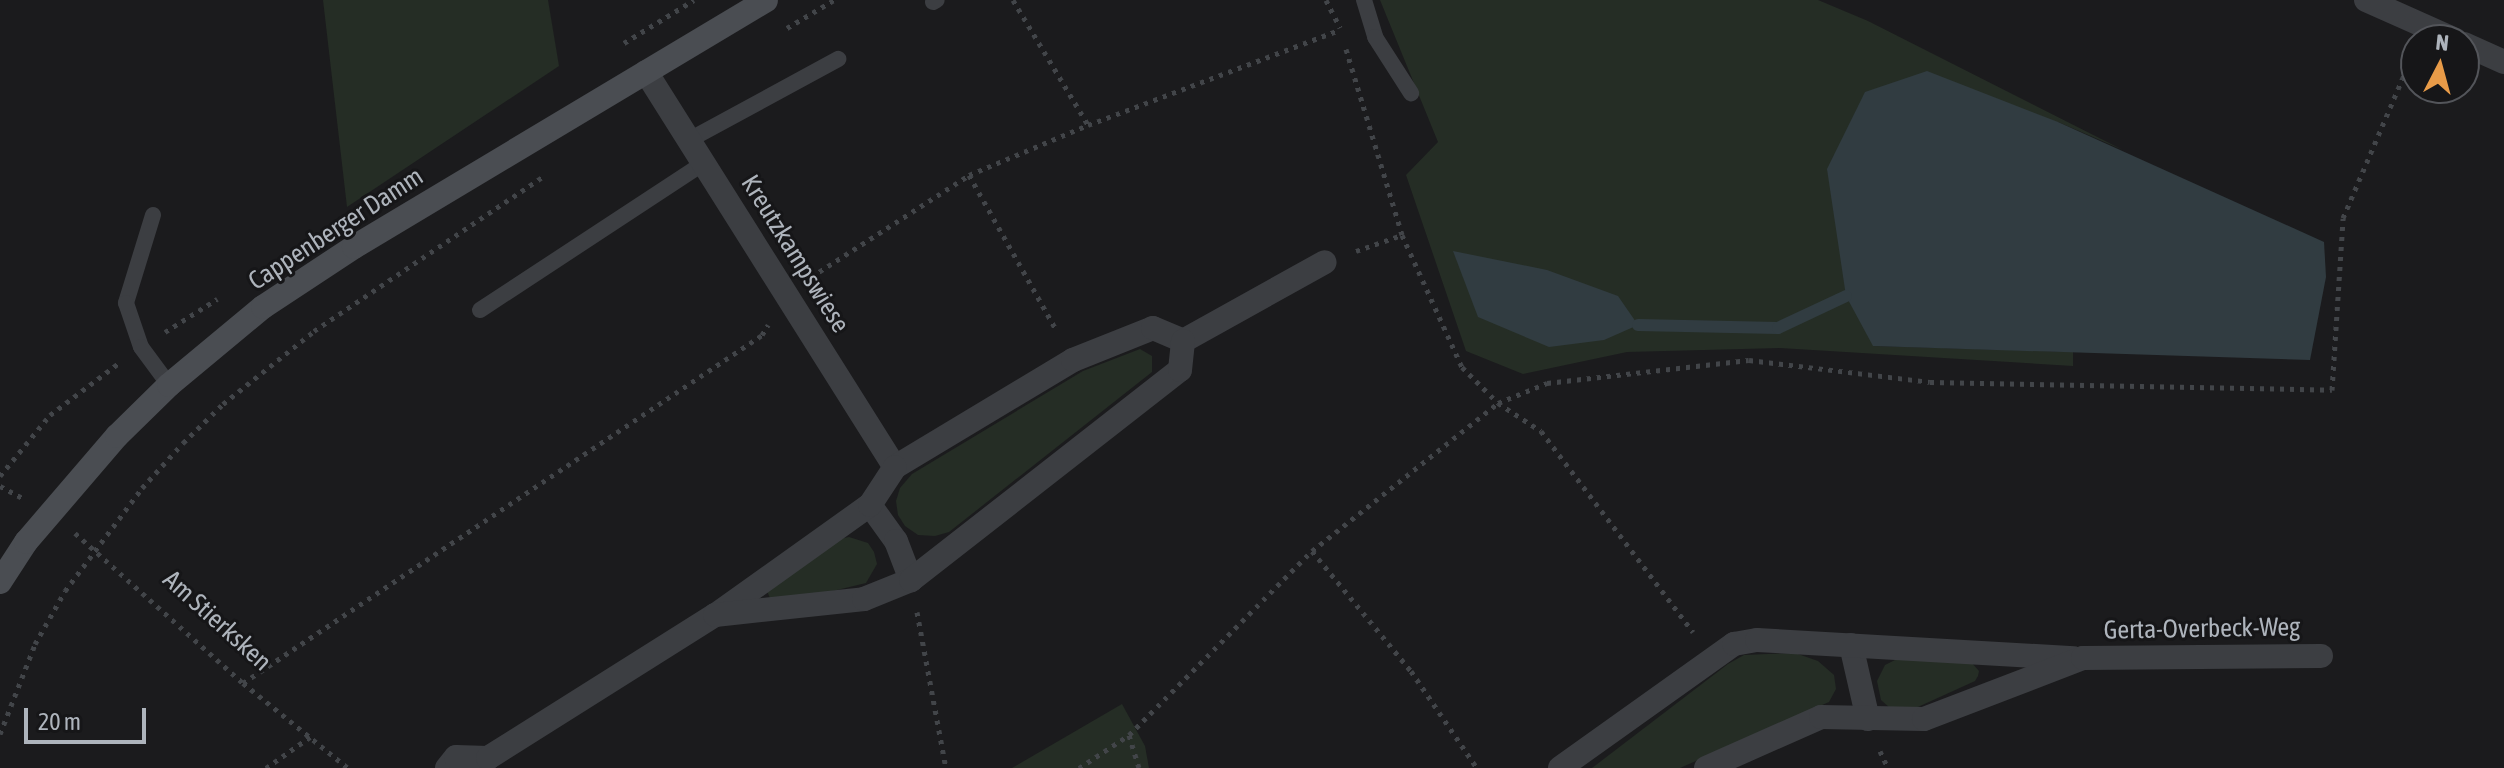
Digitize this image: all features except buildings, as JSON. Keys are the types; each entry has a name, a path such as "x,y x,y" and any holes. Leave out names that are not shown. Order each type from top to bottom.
{"main road":[{"name":"Cappenberger Damm","path":"0,582 50,513 117,436 169,385 263,307 354,247 766,0"}],"street":[{"path":"2366,0 2420,24"},
{"path":"2480,51 2504,62"},
{"name":"Kreutzkampswiese","path":"646,72 788,292 895,467"},
{"path":"1183,341 1325,262"},
{"path":"447,768 456,757 488,758 715,615 870,505 895,467 1073,360 1153,328 1183,341"},
{"path":"715,615 864,599 911,580 1180,370 1183,341"},
{"path":"870,505 896,541 911,580"},
{"name":"Gerta-Overbeck-Weg","path":"1560,768 1712,658 1734,644 1757,640 2083,658 2321,656"},
{"path":"1851,645 1868,719"},
{"name":"Gerta-Overbeck-Weg","path":"1706,768 1821,717 1924,719 2083,658"}],"lane":[{"path":"1364,0 1375,37 1411,93"},
{"path":"689,140 838,59"},
{"path":"480,310 704,163"},
{"path":"153,215 126,303 141,347 169,385"}],"path":[{"path":"1013,0 1088,125"},
{"path":"1326,0 1340,30 1402,235 1462,367 1498,403 1541,431 1712,658"},
{"path":"243,683 762,335 788,292 969,175 1088,125 1340,30"},
{"path":"1079,768 1129,735 1312,551 1498,403 1547,383 1749,360 1930,382 2332,390 2343,218 2400,84"},
{"path":"969,175 1073,360"},
{"path":"0,734 35,644 95,550 183,443 259,374 314,331 538,179"},
{"path":"1325,262 1402,235"},
{"path":"0,476 50,415 141,347"},
{"name":"Am Stierksken","path":"50,513 243,683 348,768"},
{"path":"1312,551 1411,671 1477,768"},
{"path":"911,580 946,768"},
{"path":"1129,735 1139,768"},
{"path":"266,768 310,737"}],"shaded area":[{"path":"323,0 548,0 559,66 347,207"},
{"path":"1380,0 1818,0 1868,21 2123,150 2058,122 1873,346 2073,352 2073,366 1780,348 1627,352 1523,374 1466,351 1406,175 1438,142"},
{"path":"1927,71 2058,122 2324,242 2326,277 2310,360 1873,346 1846,296 1827,169 1865,92"},
{"path":"1453,251 1547,270 1618,296 1638,325 1604,340 1549,347 1478,317"},
{"path":"1140,349 1152,356 1152,372 949,532 935,536 918,535 905,526 898,515 896,501 900,488 912,474 1083,371"},
{"path":"849,537 868,543 874,552 877,564 866,583 783,603 770,598 767,591 839,539"},
{"path":"1795,653 1818,661 1834,675 1836,689 1829,702 1680,768 1592,768 1728,664 1744,655"},
{"path":"1899,658 1971,662 1979,671 1975,681 1909,711 1890,708 1881,700 1877,681 1885,665"},
{"path":"1122,704 1145,746 1149,768 1012,768"}],"waterway":[{"path":"1638,325 1778,328 1846,296"}]}
